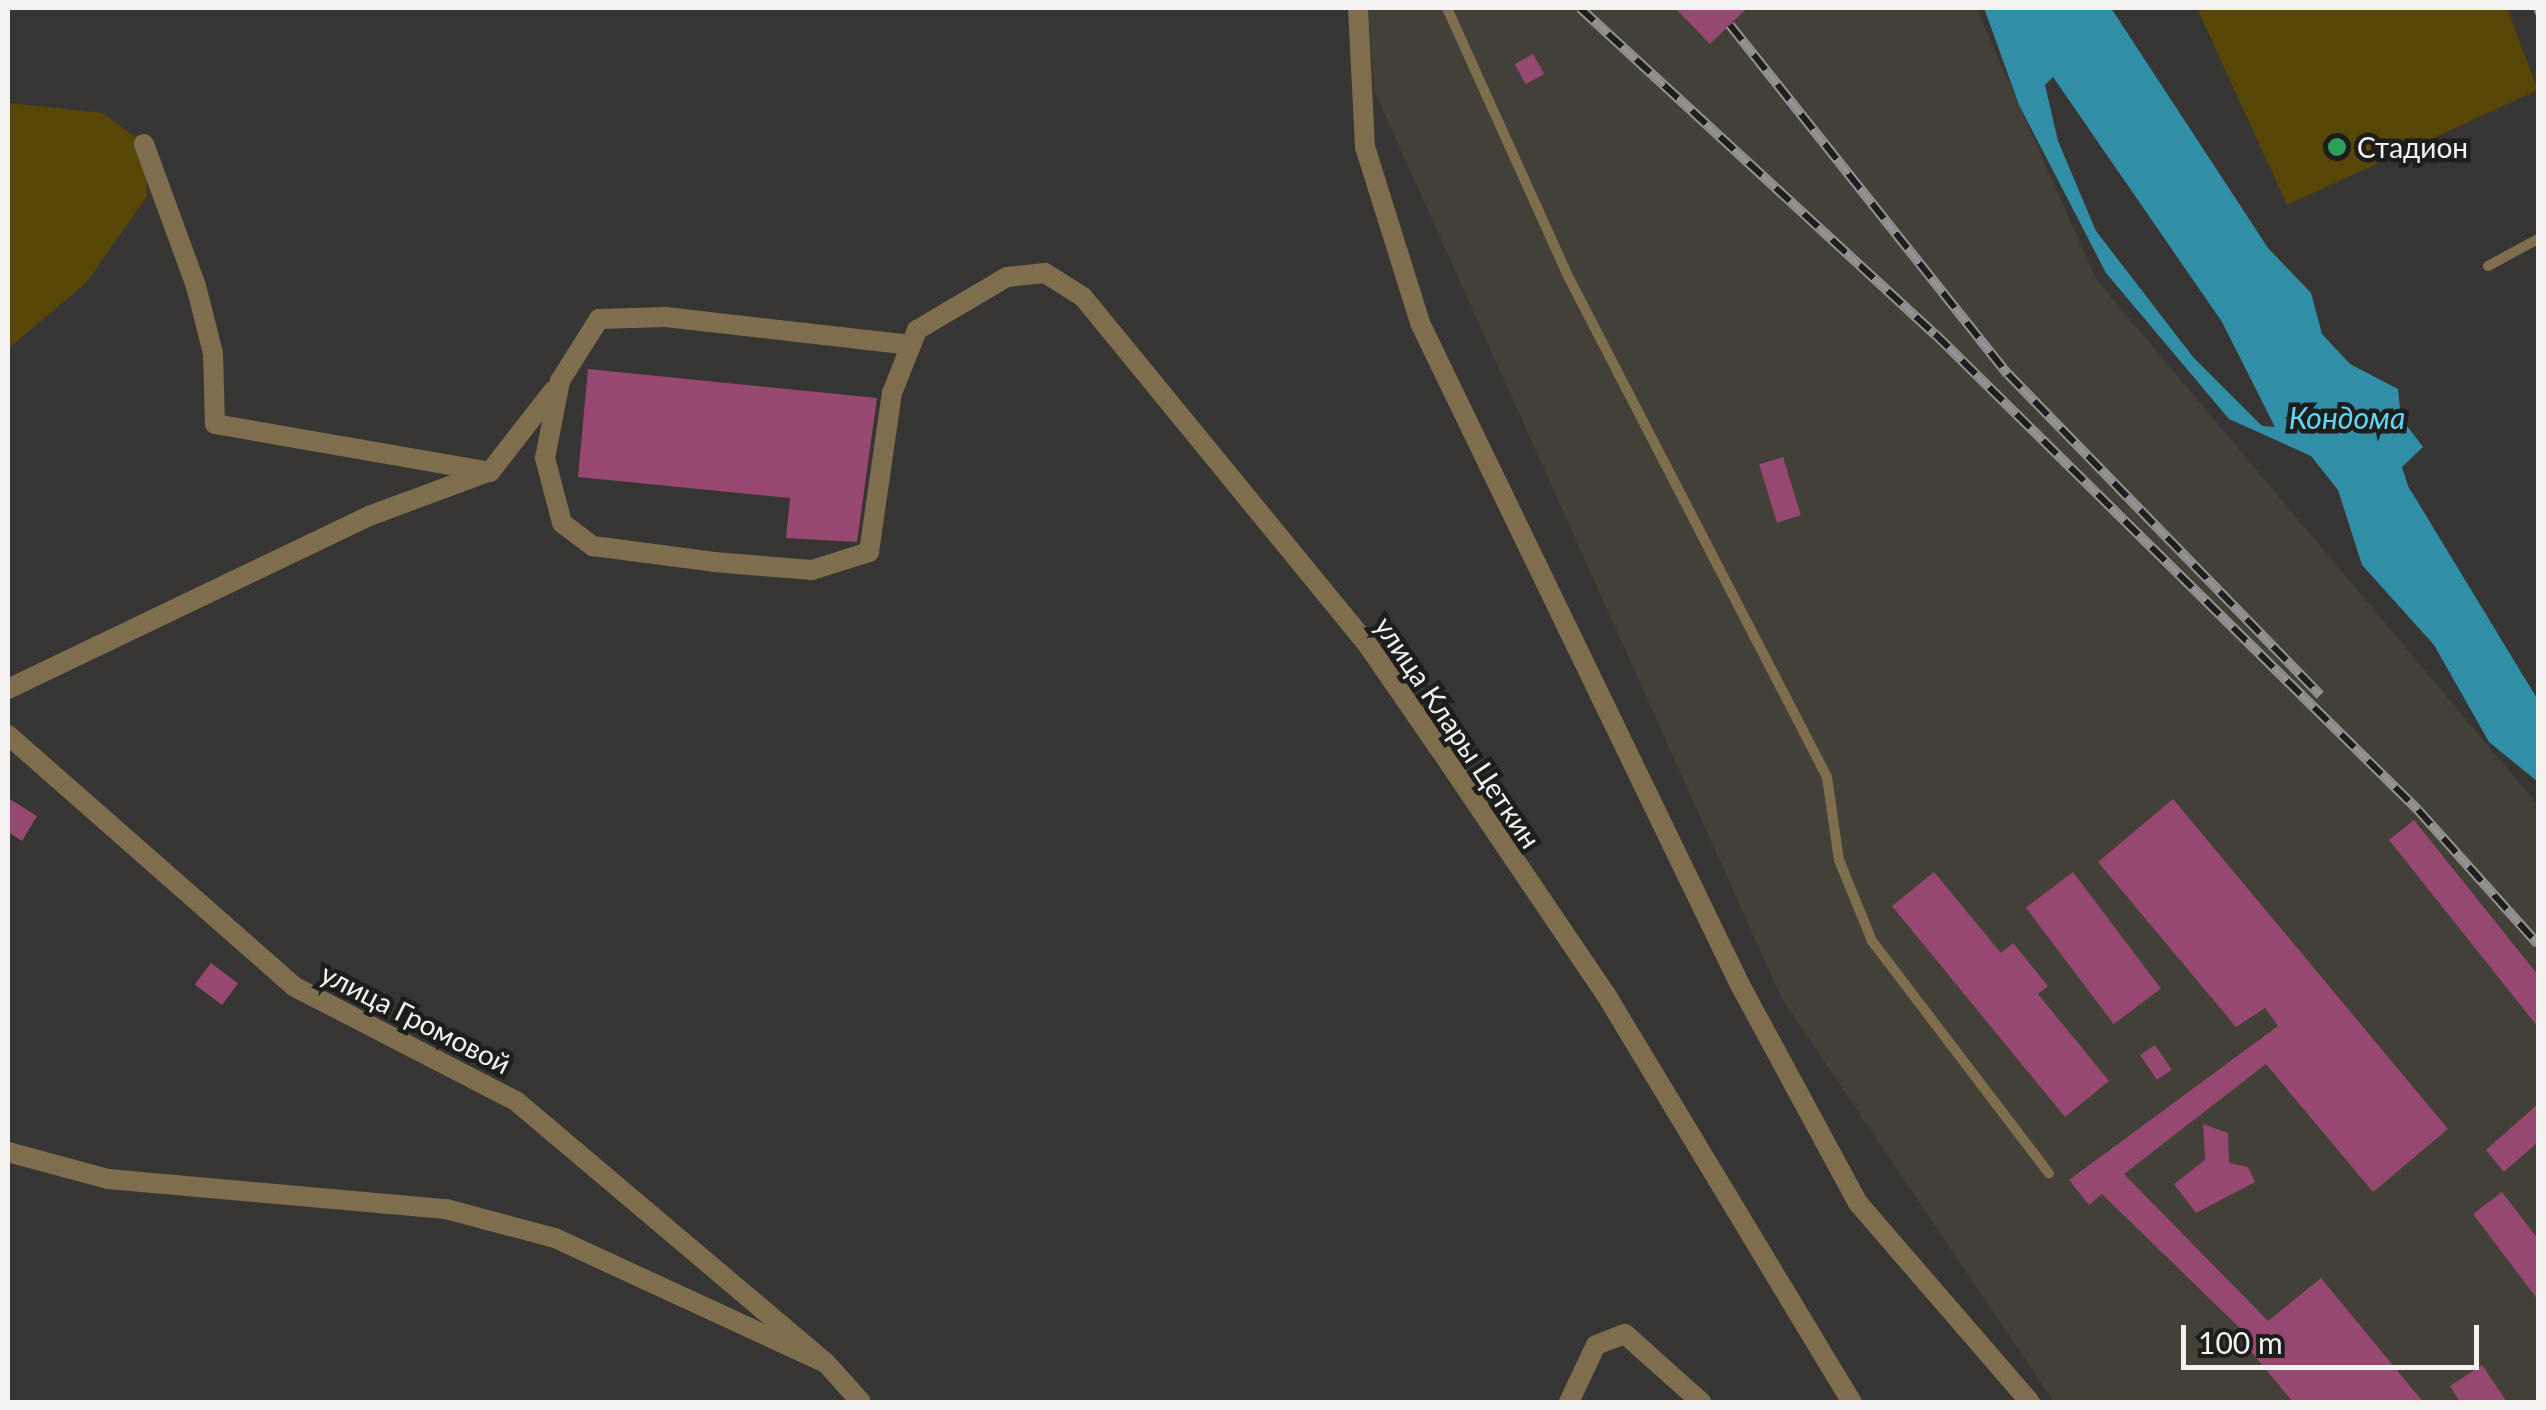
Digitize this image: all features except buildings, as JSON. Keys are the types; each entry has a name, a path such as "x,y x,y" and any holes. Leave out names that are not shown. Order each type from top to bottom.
{"street":[{"path":"1358,8 1365,147 1420,323 1739,984 1858,1203 2030,1402"},
{"path":"144,144 196,286 213,354 216,424 490,472"},
{"name":"улица Клары Цеткин","path":"911,346 666,317 599,320 560,382 544,458 562,523 593,546 812,570 874,548 892,393 911,346 917,330 1007,277 1045,273 1083,297 1408,704 1606,993 1852,1402"},
{"path":"8,688 369,516 490,472 560,382"},
{"name":"улица Громовой","path":"8,736 28,759 295,987 516,1101 826,1363 861,1402"},
{"path":"8,1152 108,1178 446,1209 555,1238 826,1363"},
{"path":"1569,1402 1596,1346 1625,1334 1700,1402"}],"lane":[{"path":"1447,8 1569,278 1827,776 1839,860 1872,941 2048,1173"},
{"path":"2488,266 2538,239"}],"path":[{"path":"2535,8 2538,15"}],"shaded area":[{"path":"1368,8 1976,8 2096,279 2538,805 2538,1402 2054,1402 1782,999 1374,90"},
{"name":"Стадион","path":"2197,8 2507,8 2538,90 2287,205"},
{"path":"8,103 103,113 144,144 147,196 87,282 8,349"}],"water":[{"name":"Кондома","path":"1984,8 2111,8 2268,248 2311,293 2322,334 2350,364 2398,389 2401,418 2423,447 2402,467 2408,486 2538,700 2538,782 2489,742 2434,645 2362,565 2338,490 2311,456 2229,419 2106,273 2019,105","holes":["2053,77 2222,322 2275,427 2262,426 2193,357 2096,231 2058,141 2045,85"]}],"railway":[{"path":"1580,8 1935,334 2418,810 2538,944"},
{"path":"1730,25 2008,374 2320,695"}],"place":[{"name":"Стадион","path":"2337,147"}]}
